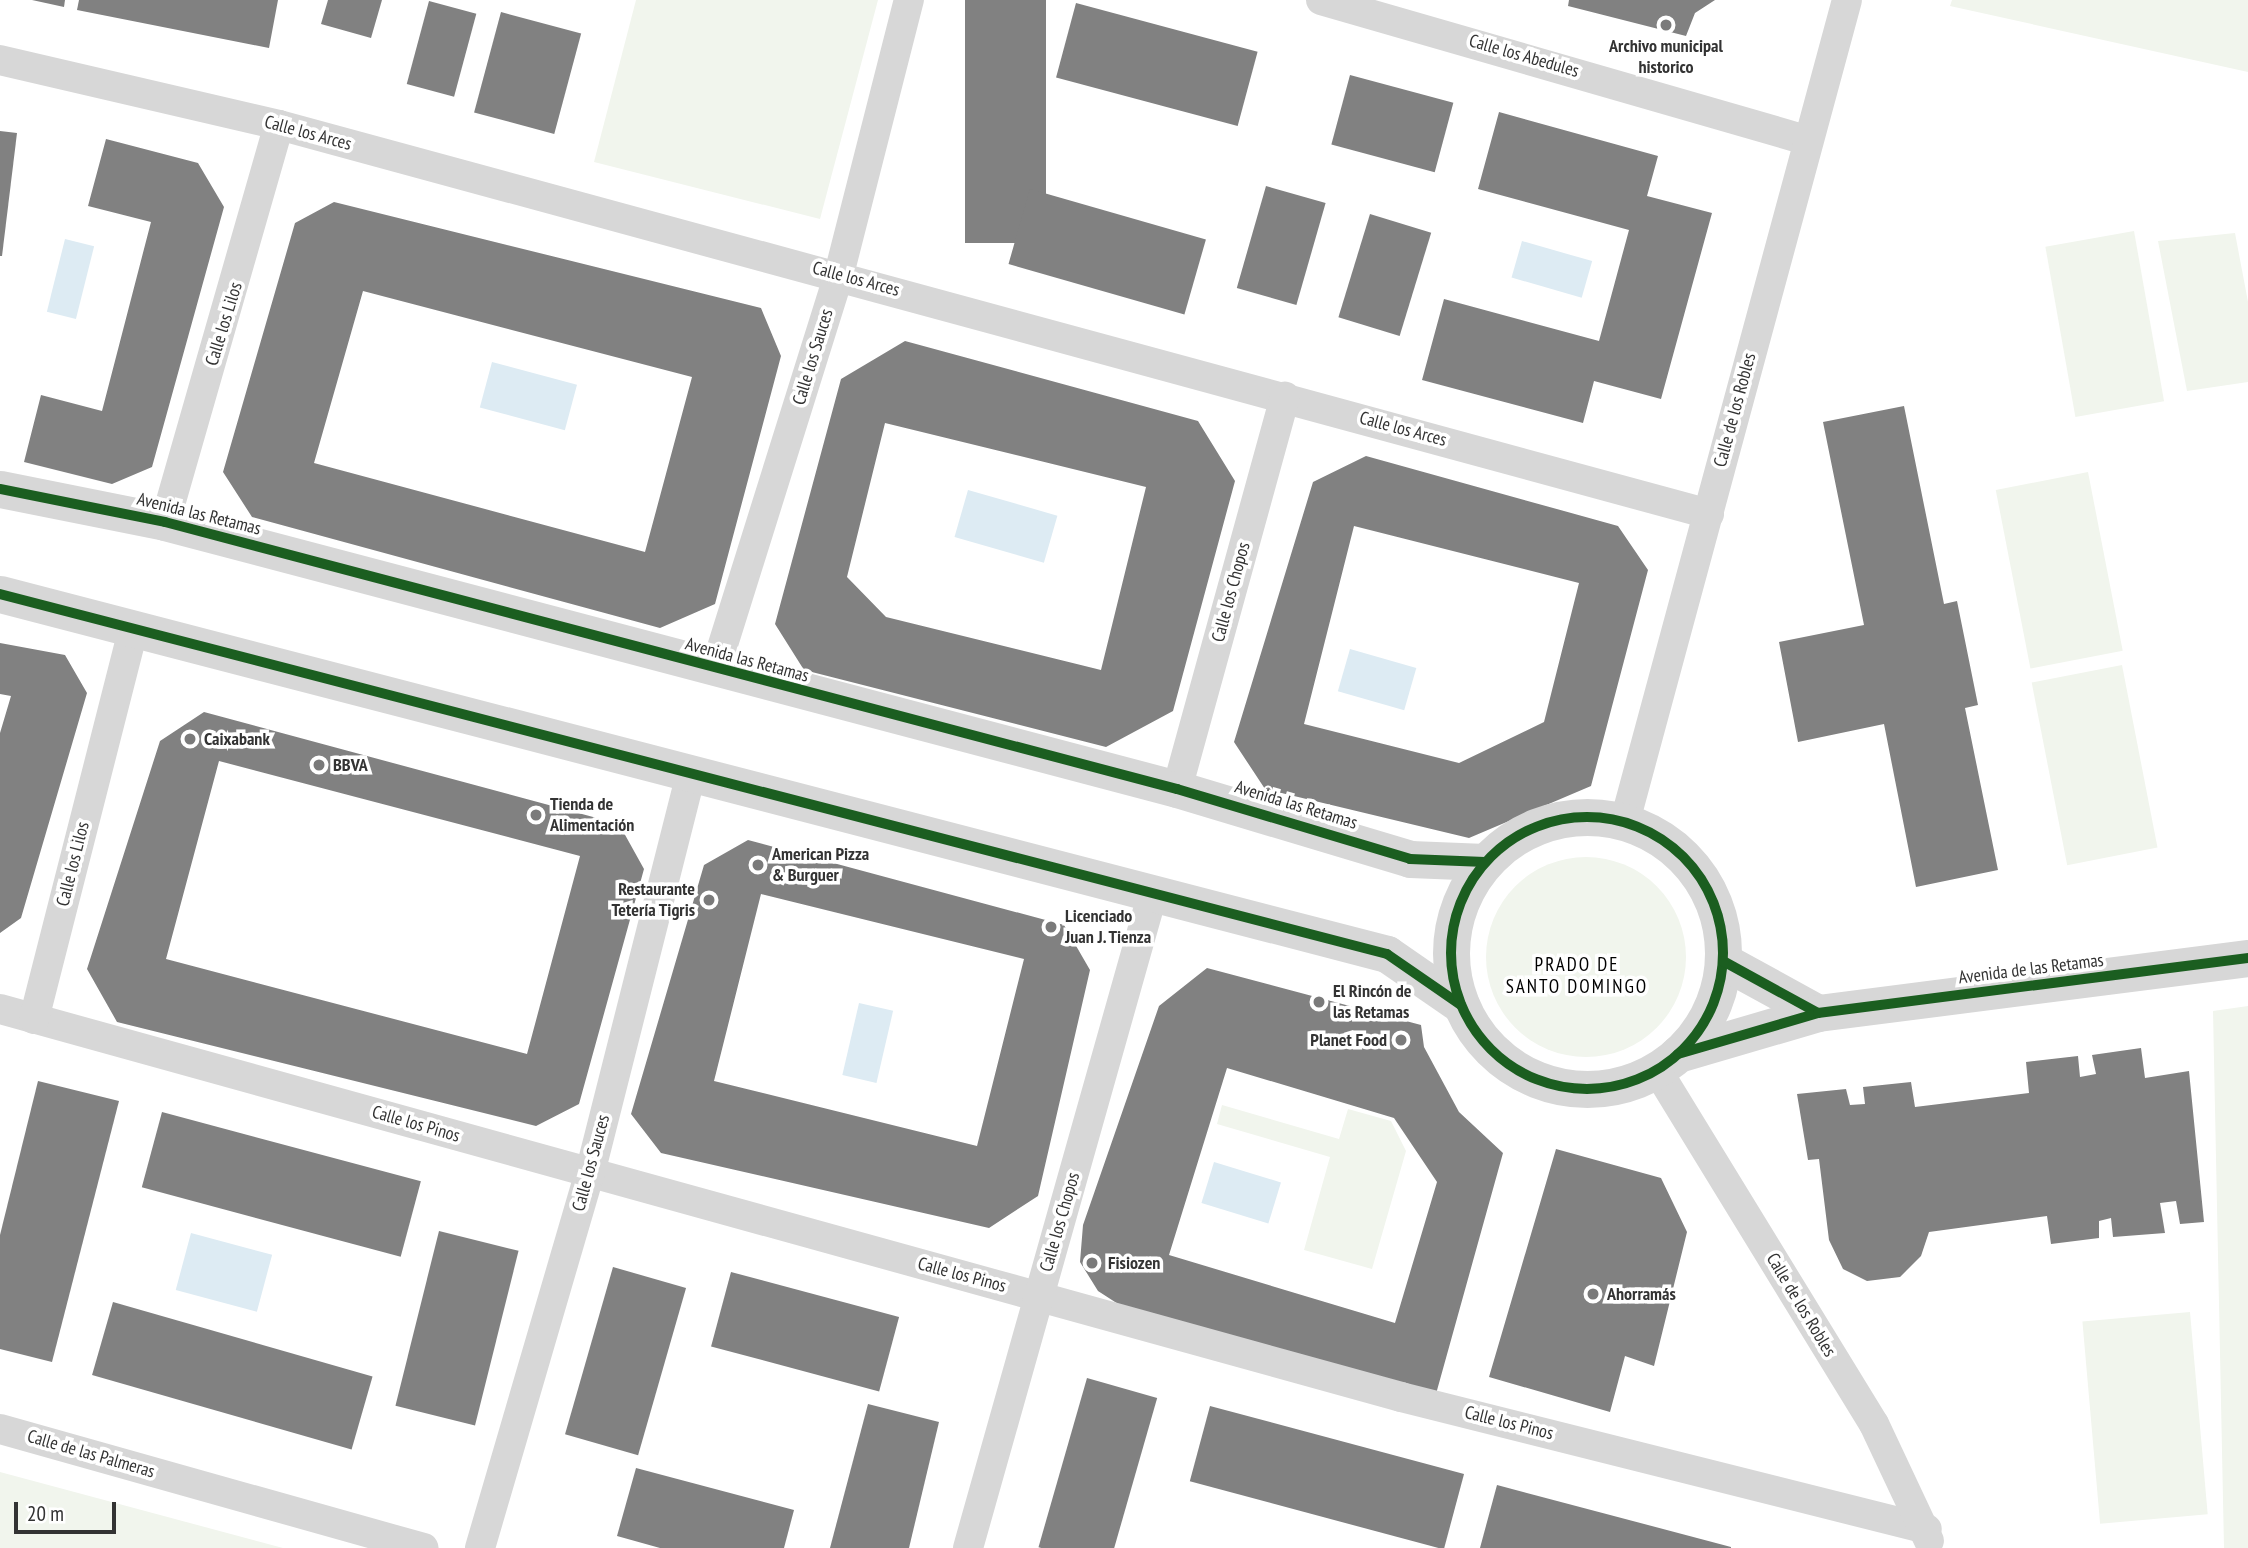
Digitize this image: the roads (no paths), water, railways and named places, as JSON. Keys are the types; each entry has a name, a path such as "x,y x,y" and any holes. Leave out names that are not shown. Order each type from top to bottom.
{"street":[{"name":"Calle los Sauces","path":"715,670 839,274 909,0"},
{"name":"Calle de los Robles","path":"1625,821 1709,514 1806,140 1846,0"},
{"name":"Calle los Abedules","path":"1331,1 1806,140"},
{"name":"Calle los Arces","path":"0,60 279,125 839,274 1709,514"},
{"name":"Calle los Lilos","path":"165,522 279,125"},
{"name":"Calle los Chopos","path":"1178,789 1285,397"},
{"name":"Avenida las Retamas","path":"0,489 165,522 715,670 1178,789 1410,859 1485,862"},
{"path":"0,594 1152,896 1387,954 1461,1005"},
{"name":"Calle los Lilos","path":"34,1019 134,627"},
{"name":"Calle los Sauces","path":"480,1548 590,1172 691,775"},
{"path":"1461,1005 1451,968 1452,930 1463,894 1485,862 1514,837 1549,821 1588,816 1625,821 1667,841 1699,874 1719,915 1723,961 1717,996 1667,1062"},
{"name":"Calle los Chopos","path":"968,1548 1152,896"},
{"name":"Avenida de las Retamas","path":"1461,1005 1499,1057 1538,1080 1578,1089 1619,1085 1667,1062 1818,1013 2248,958"},
{"path":"1723,961 1818,1013"},
{"name":"Calle los Pinos","path":"0,1009 1401,1397 1928,1539"},
{"name":"Calle de los Robles","path":"1667,1062 1874,1424 1928,1539"},
{"name":"Calle de las Palmeras","path":"0,1429 424,1548"}],"place":[{"name":"Archivo municipal historico","path":"1666,25"},
{"name":"Caixabank","path":"190,739"},
{"name":"BBVA","path":"319,765"},
{"name":"Tienda de Alimentación","path":"536,815"},
{"name":"American Pizza & Burguer","path":"758,865"},
{"name":"Restaurante Tetería Tigris","path":"709,900"},
{"name":"Licenciado Juan J. Tienza","path":"1051,927"},
{"name":"El Rincón de las Retamas","path":"1319,1002"},
{"name":"Planet Food","path":"1401,1040"},
{"name":"Fisiozen","path":"1092,1263"},
{"name":"Ahorramás","path":"1593,1294"}],"district":[{"name":"PRADO DE SANTO DOMINGO","path":"1577,976"}]}
